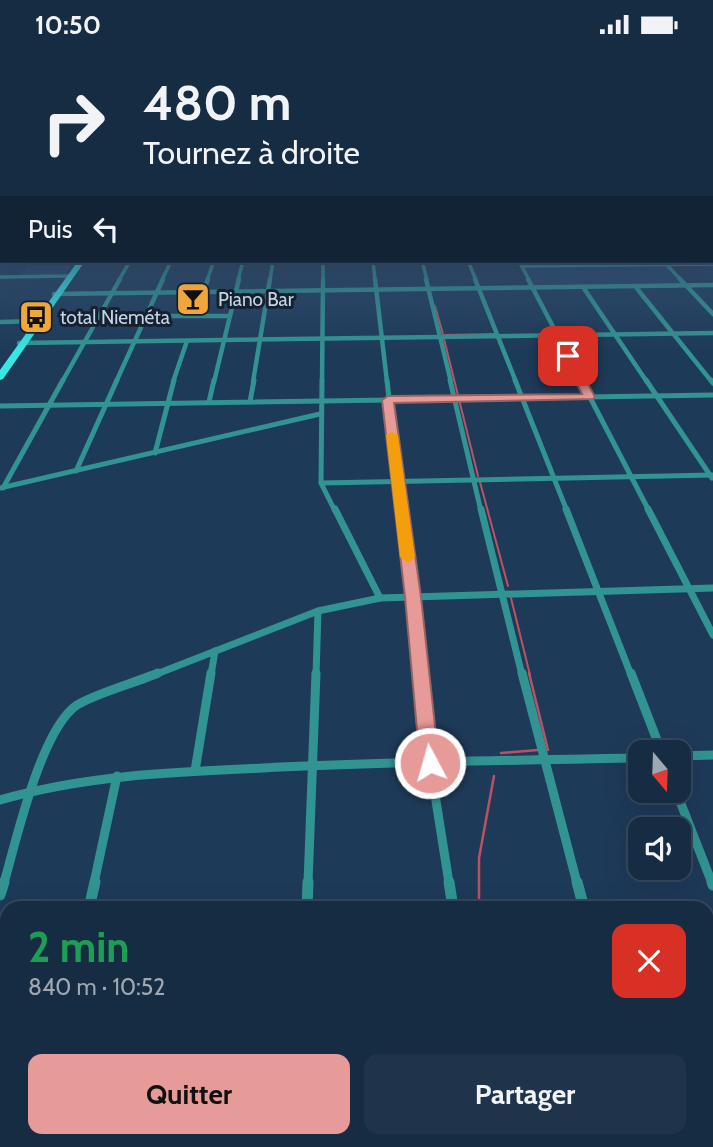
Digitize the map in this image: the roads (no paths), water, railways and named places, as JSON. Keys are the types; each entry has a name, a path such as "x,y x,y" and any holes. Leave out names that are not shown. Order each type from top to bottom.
{"main road":[{"path":"0,377 78,263"},
{"path":"0,370 22,343"}],"street":[{"path":"1,488 129,263"},
{"path":"76,471 170,263"},
{"path":"203,293 213,263"},
{"path":"209,402 242,263"},
{"path":"250,401 273,263"},
{"path":"323,263 321,483 380,598"},
{"path":"373,263 430,763 452,901"},
{"path":"422,263 501,594 582,901"},
{"path":"469,263 657,740"},
{"path":"665,263 711,310"},
{"path":"713,264 520,264 713,635"},
{"path":"0,277 68,276"},
{"path":"56,294 713,285"},
{"path":"635,286 713,383"},
{"path":"583,287 654,395 712,476"},
{"path":"145,316 229,316"},
{"path":"0,322 37,321"},
{"path":"22,343 713,333"},
{"path":"155,453 166,403 187,341"},
{"path":"0,406 713,395"},
{"path":"1,488 320,414"},
{"path":"321,483 475,478 712,476"},
{"path":"0,895 32,789 57,725 77,705 318,611 380,598 713,588"},
{"path":"307,901 318,611"},
{"path":"195,771 215,651"},
{"path":"691,756 713,755"},
{"path":"0,800 32,789 117,776 311,765 628,758"},
{"path":"90,901 117,776"},
{"path":"682,803 713,885"}],"waterway":[{"path":"435,306 443,334"},
{"path":"445,335 495,334"},
{"path":"444,339 478,476"},
{"path":"480,482 508,586"},
{"path":"511,598 530,675"},
{"path":"529,673 548,750"},
{"path":"501,753 538,750"},
{"path":"479,901 479,858 494,776"}],"place":[{"name":"Piano Bar","path":"193,299"},
{"name":"total Nieméta","path":"36,317"}]}
